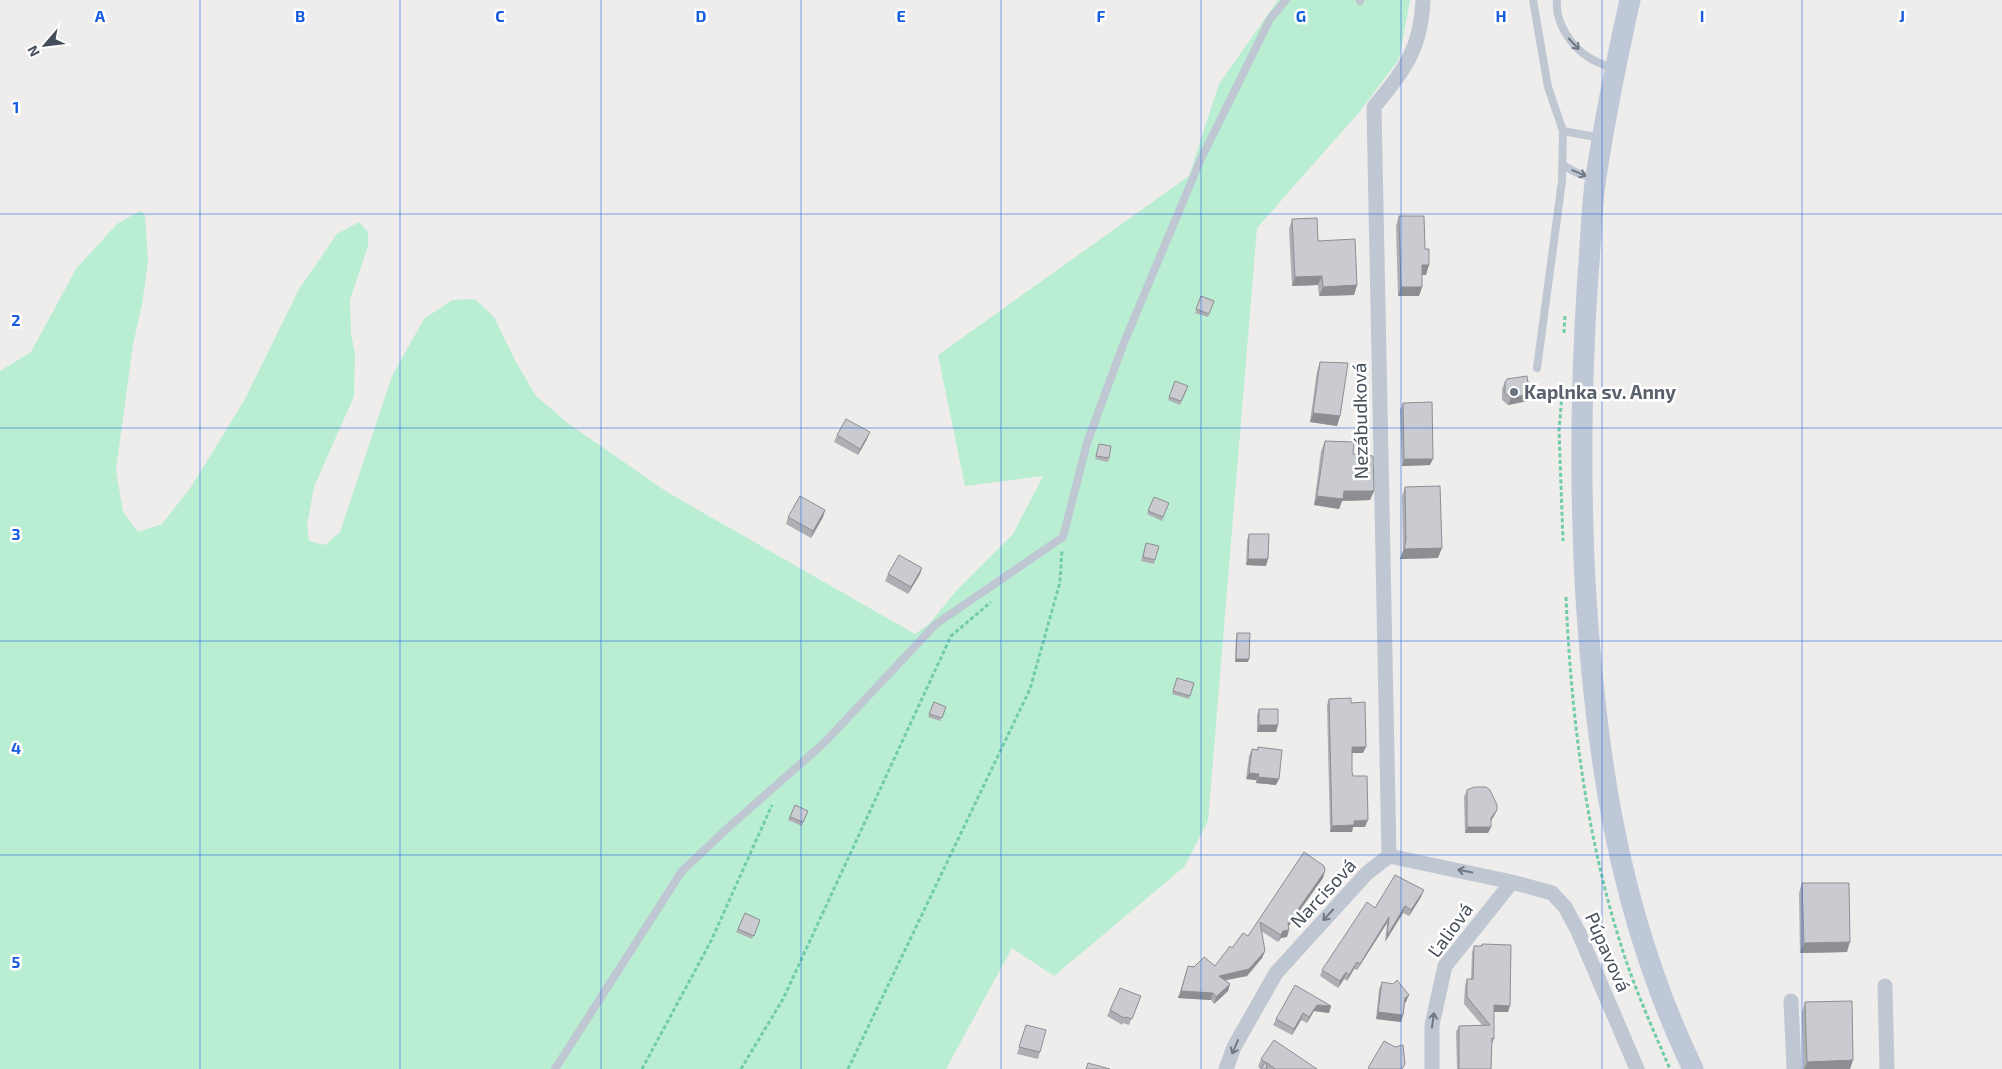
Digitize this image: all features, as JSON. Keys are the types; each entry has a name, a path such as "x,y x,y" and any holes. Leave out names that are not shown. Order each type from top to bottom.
{"main road":[{"path":"1630,0 1595,179 1582,394 1582,470 1587,604 1597,728 1624,879 1653,974 1693,1069"}],"street":[{"name":"Nezábudková","path":"1389,856 1374,107 1410,59 1419,38 1423,0"},
{"path":"1389,856 1512,882"},
{"name":"Narcisová","path":"1226,1069 1234,1047 1276,973 1367,873 1389,856"},
{"name":"Ľaliová","path":"1432,1069 1432,1025 1445,966 1512,882"},
{"name":"Púpavová","path":"1512,882 1552,893 1565,907 1578,931 1636,1069"},
{"path":"1886,986 1887,1069"},
{"path":"1791,1001 1794,1069"}],"lane":[{"path":"556,1069 682,871 823,744 936,624 1063,537 1087,443 1123,345 1200,161 1270,19 1286,0"},
{"path":"1533,0 1548,87 1563,131 1563,165 1537,368"},
{"path":"1557,0 1559,17 1565,33 1573,44 1588,57 1616,71"},
{"path":"1563,131 1603,138"},
{"path":"1563,165 1577,173 1595,179"}],"path":[{"path":"1529,393 1563,390"},
{"path":"848,1069 1030,689 1060,582 1063,537"},
{"path":"741,1069 783,999 950,636 992,602"},
{"path":"642,1069 711,941 784,779"}],"green space":[{"path":"1278,0 1410,0 1399,59 1361,110 1257,228 1208,821 1184,867 1054,976 1012,948 946,1069 0,1069 0,371 31,352 76,269 117,224 140,211 145,215 148,262 142,304 133,345 116,470 123,512 138,532 162,524 191,487 244,401 299,289 337,234 359,222 368,232 368,246 350,300 351,333 355,355 354,396 314,487 307,526 309,541 325,545 340,532 392,376 424,319 452,300 475,299 494,317 516,362 536,396 569,424 667,492 915,634 929,624 957,590 1013,534 1043,476 965,486 938,355 1189,176 1219,84"}],"building":[{"path":"1399,216 1424,216 1425,249 1429,249 1429,265 1422,265 1422,287 1401,287"},
{"path":"1317,218 1318,241 1355,239 1357,285 1323,287 1322,276 1295,277 1292,219"},
{"path":"1201,296 1214,301 1209,314 1196,309"},
{"path":"1320,362 1348,363 1340,416 1313,413"},
{"path":"1527,376 1530,394 1511,398 1505,393 1505,382 1507,379"},
{"path":"1175,381 1188,386 1181,401 1169,397"},
{"path":"1432,402 1433,459 1404,459 1403,403"},
{"path":"846,419 870,432 860,449 837,435"},
{"path":"1325,441 1354,442 1353,454 1373,456 1374,491 1344,491 1343,499 1317,496"},
{"path":"1099,444 1111,446 1109,458 1096,456"},
{"path":"1440,486 1442,548 1404,549 1406,540 1405,487"},
{"path":"800,496 825,510 813,531 788,517"},
{"path":"1154,497 1169,503 1163,517 1148,511"},
{"path":"1249,534 1269,534 1268,559 1248,559"},
{"path":"1146,543 1159,546 1155,560 1143,557"},
{"path":"899,555 922,568 911,587 888,574"},
{"path":"1237,633 1250,633 1249,659 1236,659"},
{"path":"1177,678 1194,683 1190,696 1173,691"},
{"path":"1351,698 1351,703 1365,702 1366,747 1352,747 1352,772 1353,776 1367,776 1368,820 1354,821 1354,825 1332,826 1329,699"},
{"path":"934,702 946,707 942,718 929,714"},
{"path":"1259,709 1278,709 1278,725 1259,725"},
{"path":"1258,747 1282,750 1279,779 1258,777 1259,774 1249,773 1252,749 1258,750"},
{"path":"1474,787 1486,787 1490,790 1497,805 1497,810 1491,818 1491,827 1467,827 1467,790"},
{"path":"795,805 808,811 803,822 790,817"},
{"path":"1304,852 1324,866 1325,871 1288,924 1289,930 1283,931 1281,935 1260,922 1265,951 1249,969 1219,976 1230,984 1216,997 1213,993 1181,991 1188,966 1194,967 1204,957 1215,966 1230,946 1232,948 1243,933 1248,936"},
{"path":"1395,875 1424,890 1411,910 1405,906 1387,936 1389,917 1360,964 1357,962 1349,975 1346,972 1340,981 1322,970 1367,902 1375,908"},
{"path":"1802,883 1849,883 1850,942 1804,943"},
{"path":"745,913 760,920 754,936 738,929"},
{"path":"1482,944 1511,945 1510,1006 1494,1005 1494,1039 1492,1038 1491,1069 1459,1069 1459,1026 1490,1025 1467,997 1467,979 1473,979 1474,946 1482,946"},
{"path":"1397,980 1409,995 1405,998 1403,1015 1378,1012 1382,982 1393,984"},
{"path":"1295,985 1331,1006 1317,1005 1309,1017 1303,1013 1294,1029 1276,1019"},
{"path":"1120,988 1141,996 1132,1019 1124,1018 1110,1010"},
{"path":"1852,1001 1853,1060 1807,1062 1805,1002"},
{"path":"1026,1025 1046,1030 1040,1052 1019,1047"},
{"path":"1274,1040 1317,1069 1275,1069 1266,1062 1267,1069 1261,1069 1265,1062 1261,1059"},
{"path":"1384,1041 1395,1047 1403,1045 1405,1064 1402,1069 1368,1068"},
{"path":"1088,1063 1110,1069 1086,1069"}],"place":[{"name":"Kaplnka sv. Anny","path":"1514,392"}]}
